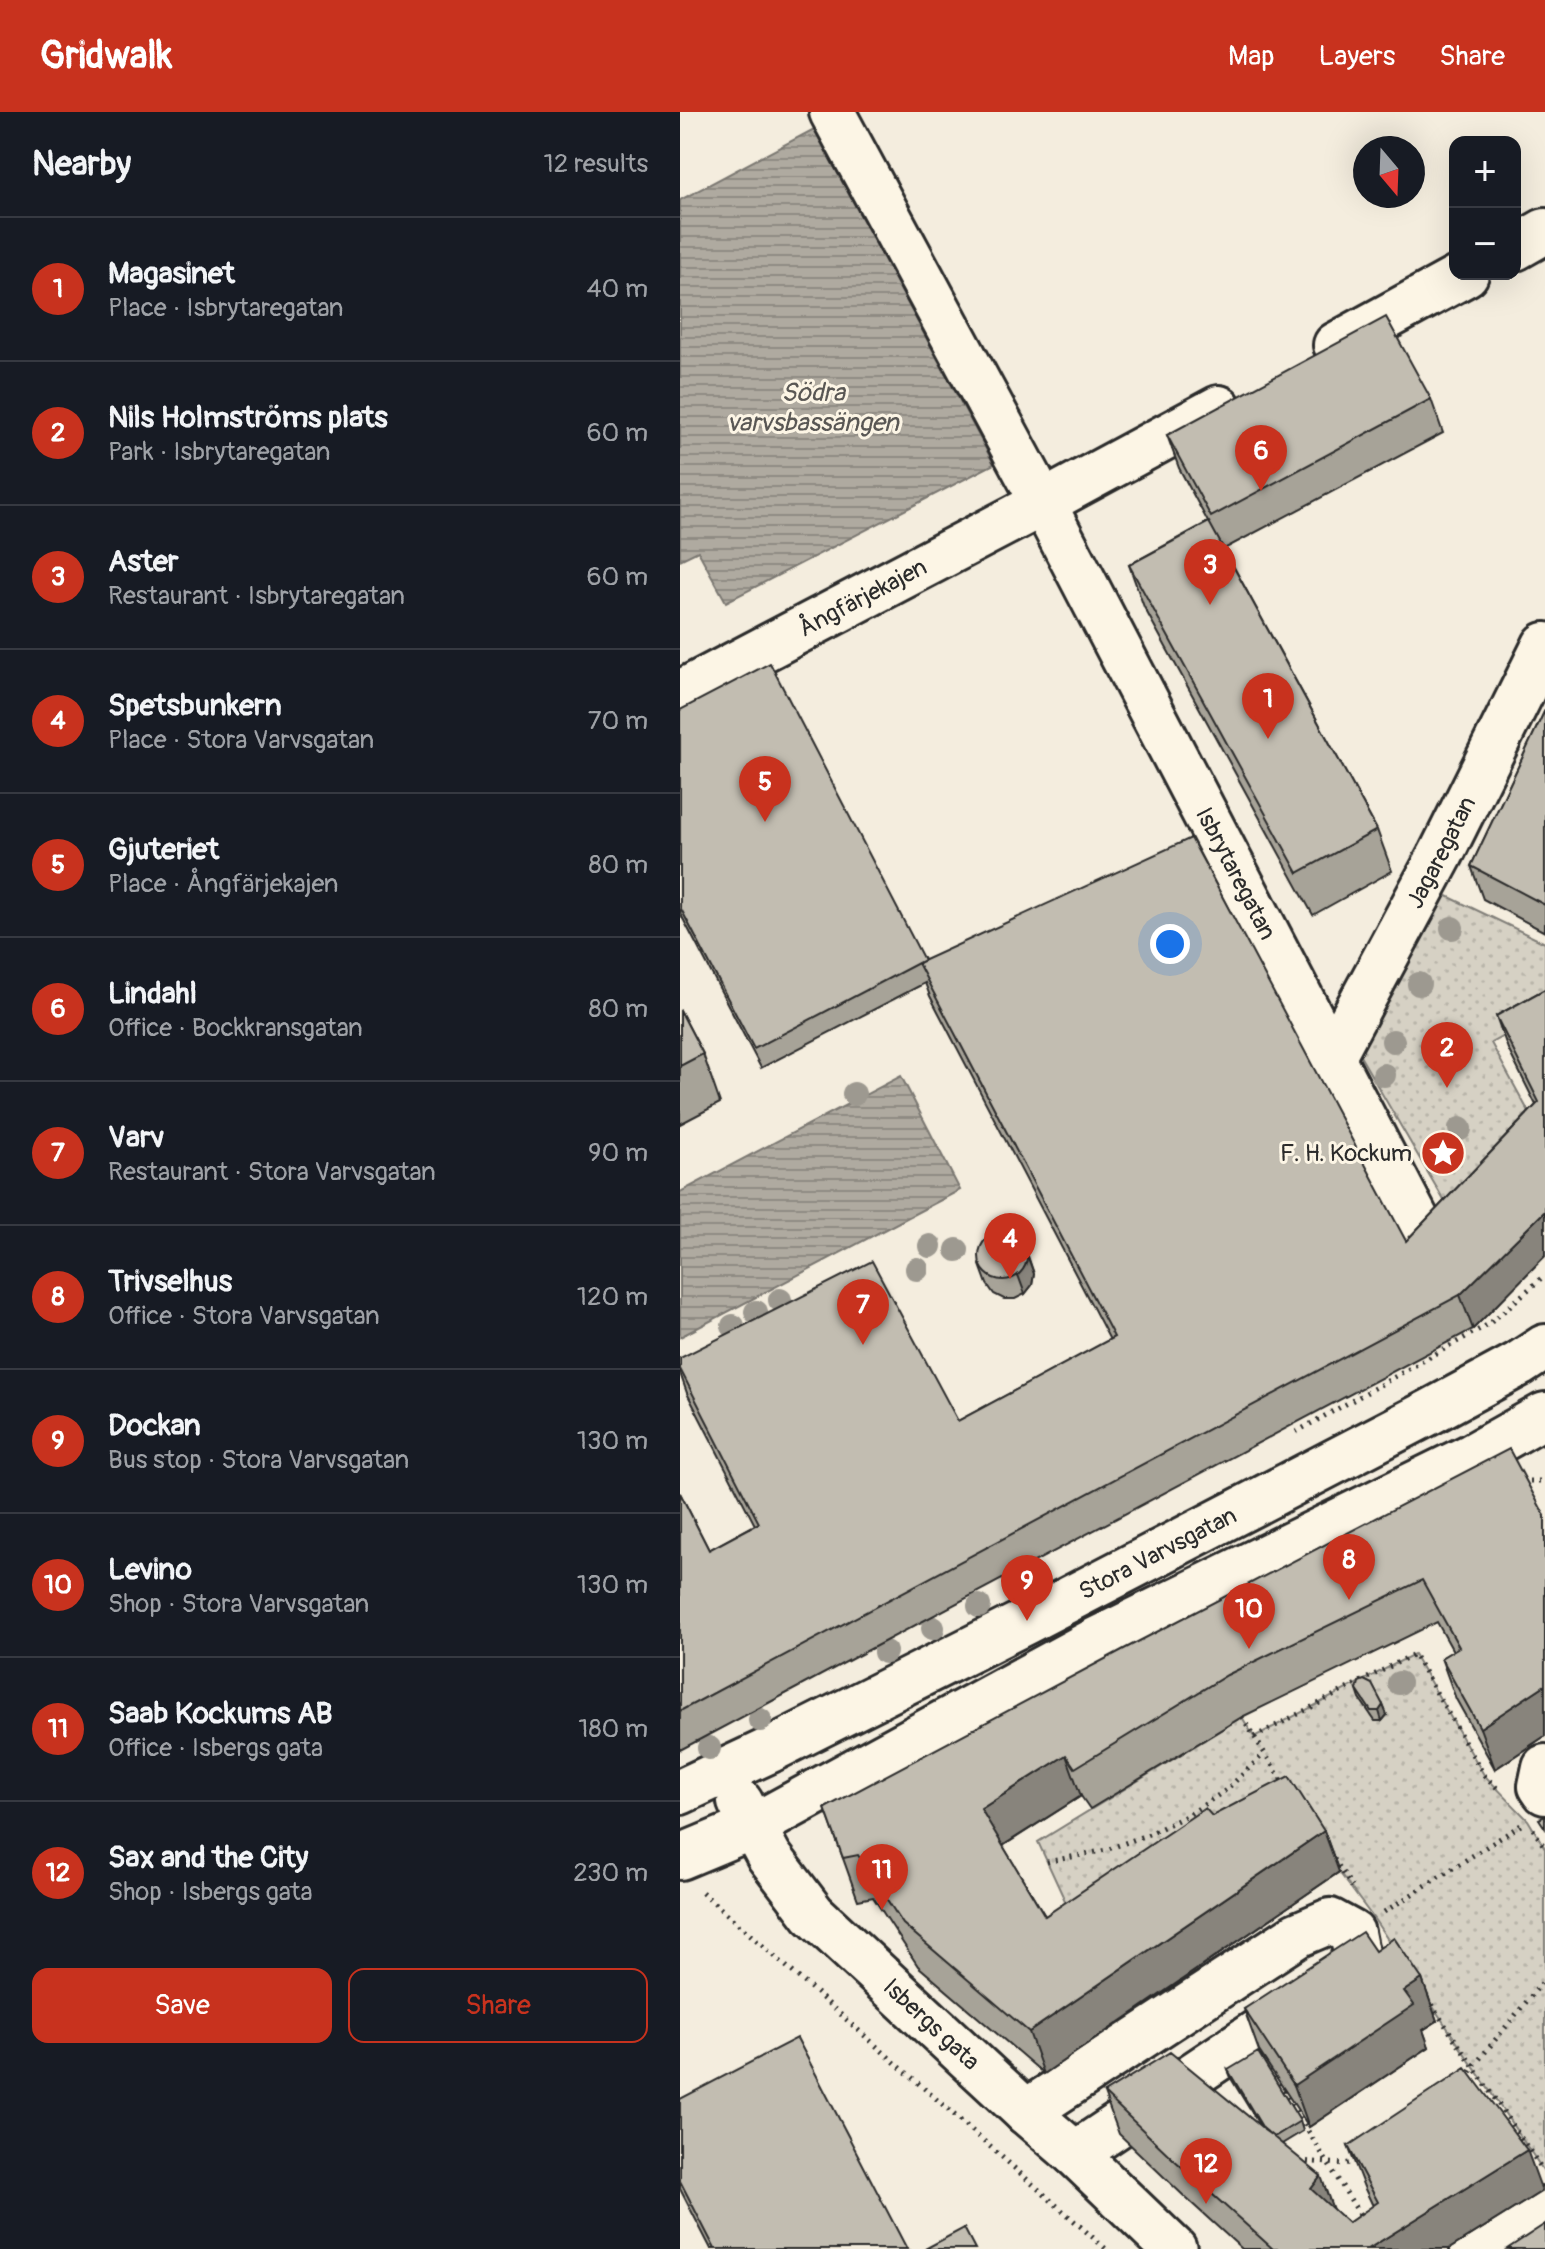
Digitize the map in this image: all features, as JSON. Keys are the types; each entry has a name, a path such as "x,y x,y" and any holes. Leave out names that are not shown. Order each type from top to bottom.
{"street":[{"name":"Isbrytaregatan","path":"832,112 1043,503 1429,1244"},
{"path":"1521,245 1545,231"},
{"path":"1303,363 1455,280"},
{"name":"Ångfärjekajen","path":"680,693 1248,392"},
{"name":"Jagaregatan","path":"1332,1057 1441,854 1545,645"},
{"path":"1532,1356 1545,1403"},
{"name":"Stora Varvsgatan","path":"680,1792 1027,1621 1532,1356"},
{"name":"Stora Varvsgatan","path":"696,1870 752,1827 1096,1640 1472,1456 1545,1415"},
{"path":"1525,1795 1541,1786 1545,1767"},
{"name":"Isbergs gata","path":"725,1772 769,1856 813,1914 1174,2249"},
{"path":"1026,2112 1310,1928 1330,1921 1363,1926 1357,1958 1341,1976 1075,2154"},
{"path":"1473,2249 1538,2209 1545,2213"}],"path":[{"path":"1484,1317 1489,1324"},
{"path":"1512,1483 1545,1481"},
{"path":"1254,1737 1414,1654 1484,1775 1525,1795"},
{"path":"1242,1717 1289,1792"},
{"path":"1047,1862 1106,1850 1190,1814 1226,1790 1264,1754"},
{"path":"1331,1855 1363,1926 1528,1820 1545,1848"},
{"path":"696,1870 698,1889 1106,2249"},
{"path":"1463,2086 1473,2067 1545,1979"},
{"path":"1423,1993 1545,2173"},
{"path":"1265,2061 1366,2225"},
{"path":"1293,2160 1345,2164 1365,2158"}],"shaded area":[{"path":"1441,893 1545,943 1545,1013 1491,1043 1537,1127 1449,1209 1356,1049"},
{"path":"1414,1654 1484,1775 1528,1820 1545,1848 1545,2173 1339,1872 1084,1942 1038,1842 1242,1717 1254,1737"}],"water":[{"name":"Södra varvsbassängen","path":"814,129 994,464 726,602 698,551 680,560 680,200"},
{"path":"901,1076 960,1190 680,1337 680,1192"}],"building":[{"path":"1386,317 1431,399 1211,517 1167,435"},
{"path":"1209,522 1377,830 1298,873 1129,565"},
{"path":"770,663 924,960 754,1049 680,907 680,710"},
{"path":"1545,710 1545,905 1471,866"},
{"path":"1191,838 1406,1241 1539,1102 1496,1016 1545,989 1545,1211 1460,1295 680,1711 680,1493 709,1550 759,1523 680,1369 680,1358 872,1261 958,1421 1114,1337 918,963"},
{"path":"680,1010 703,1054 680,1066"},
{"path":"1003,1232 1020,1239 1027,1256 1020,1273 1003,1280 986,1273 979,1256 986,1239"},
{"path":"1509,1449 1545,1516 1545,1685 1480,1728 1441,1658 1459,1647 1422,1580 1227,1675 1075,1768 1066,1755 981,1809 1045,1916 1205,1808 1212,1816 1289,1776 1324,1831 1029,2032 903,1924 858,1855 843,1858 825,1808"},
{"path":"1364,1680 1372,1684 1383,1705 1379,1711 1371,1711 1357,1690 1359,1682"},
{"path":"1362,1932 1375,1951 1394,1938 1422,1979 1404,1991 1414,2005 1294,2085 1244,2009"},
{"path":"797,2038 907,2249 715,2249 680,2181 680,2099"},
{"path":"1170,2052 1321,2176 1311,2189 1348,2223 1378,2202 1348,2146 1466,2068 1527,2150 1368,2249 1273,2249 1104,2093"},
{"path":"1258,2052 1300,2121 1274,2137 1264,2130 1228,2070"},
{"path":"1545,2224 1545,2249 1507,2249"},
{"path":"964,2228 975,2249 925,2249"}],"place":[{"name":"Lindahl","path":"1261,491"},
{"name":"Aster","path":"1210,605"},
{"name":"Magasinet","path":"1268,739"},
{"name":"Gjuteriet","path":"765,822"},
{"name":"Nils Holmströms plats","path":"1447,1088"},
{"name":"F. H. Kockum","path":"1443,1153"},
{"name":"Spetsbunkern","path":"1010,1279"},
{"name":"Varv","path":"863,1345"},
{"name":"Trivselhus","path":"1349,1600"},
{"name":"Dockan","path":"1027,1621"},
{"name":"Levino","path":"1249,1649"},
{"name":"Saab Kockums AB","path":"882,1910"},
{"name":"Sax and the City","path":"1206,2204"}]}
